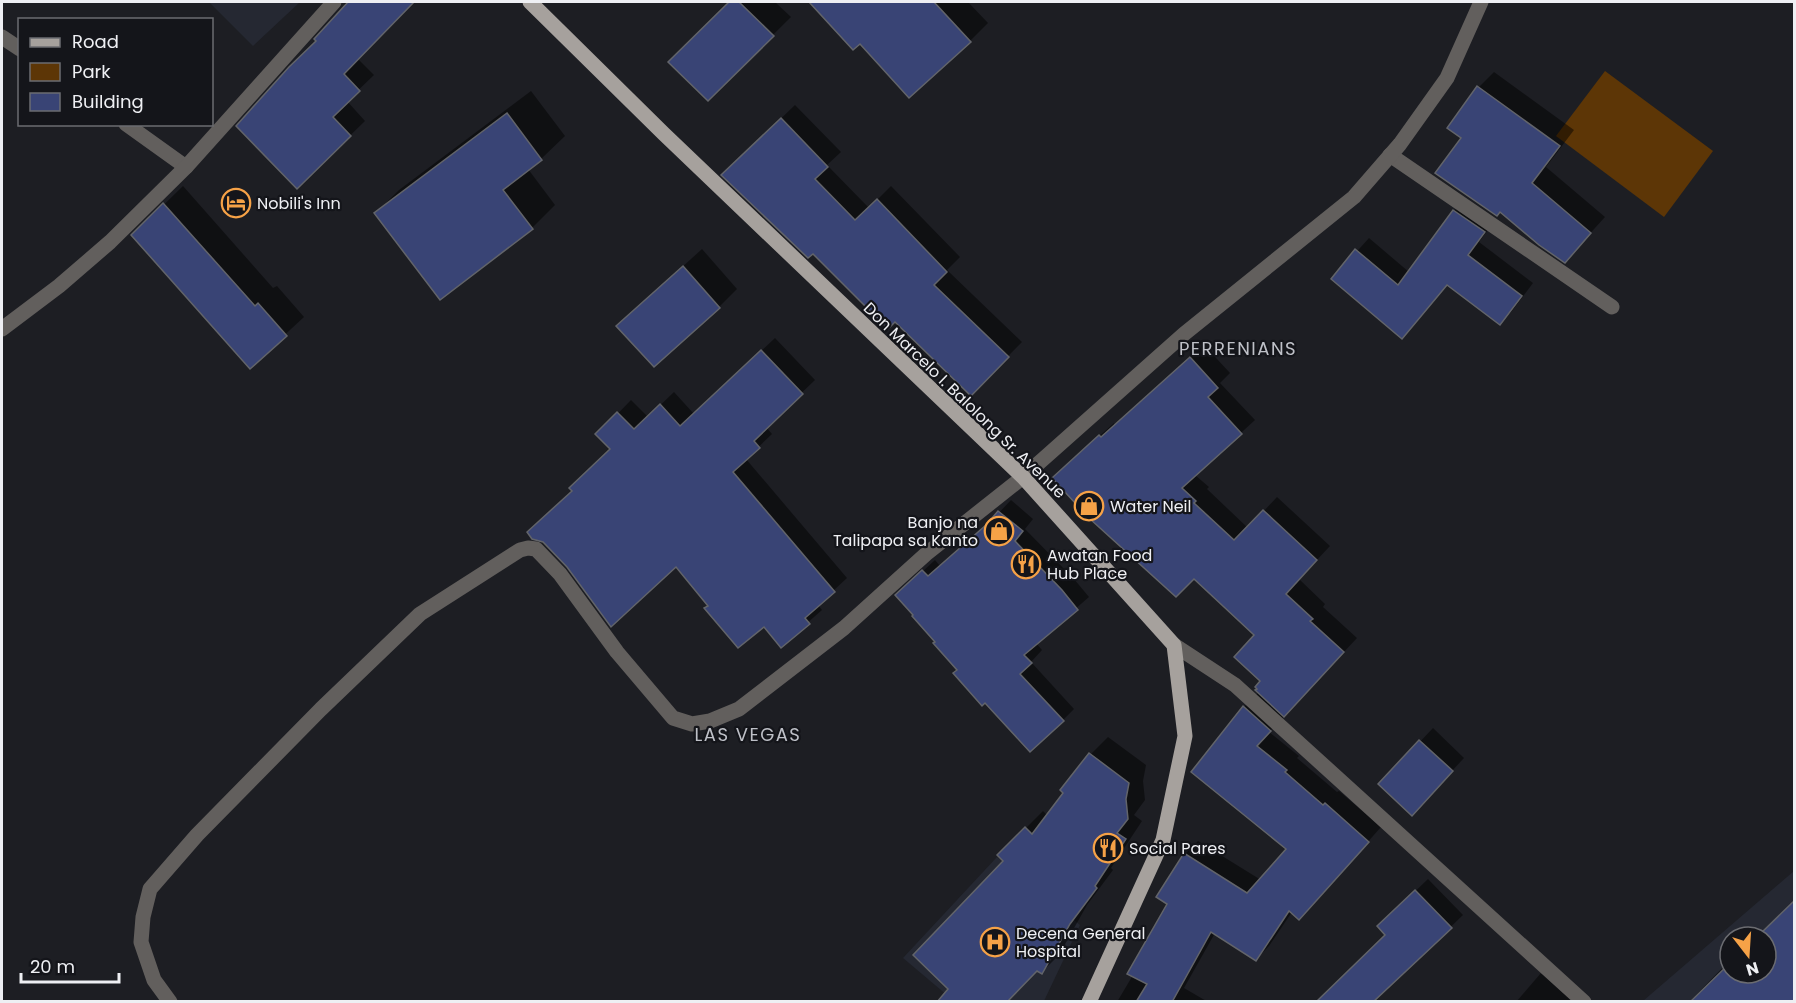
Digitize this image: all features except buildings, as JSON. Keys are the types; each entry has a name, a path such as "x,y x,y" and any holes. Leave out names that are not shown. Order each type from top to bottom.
{"main road":[{"name":"Don Marcelo I. Balolong Sr. Avenue","path":"530,2 664,134 1023,477 1174,645"},
{"path":"1089,1002 1163,840 1185,736 1174,645"}],"street":[{"path":"2,329 59,286 110,242 186,167 334,2"},
{"path":"170,1002 154,980 141,942 143,917 150,889 197,835 321,709 420,614 505,558 528,548 536,549 560,574 617,652 673,718 692,724 710,721 738,709 826,641 927,554 1023,477 1184,334 1354,197 1400,144 1446,78 1481,2"},
{"path":"2,37 18,48"},
{"path":"129,126 186,167"},
{"path":"1390,155 1612,307"},
{"path":"1174,645 1234,685 1584,1002"}],"shaded area":[{"path":"209,2 300,2 253,46"},
{"name":"Decena General Hospital","path":"997,857 1080,925 1044,1001 954,1001 903,958"},
{"path":"1794,871 1794,1001 1643,1001 1718,936 1718,985 1778,985 1778,925 1731,925"}],"green space":[{"path":"1605,71 1713,151 1664,217 1556,136"}],"place":[{"name":"Nobili's Inn","path":"236,203"},
{"name":"Water Neil","path":"1089,506"},
{"name":"Banjo na Talipapa sa Kanto","path":"999,531"},
{"name":"Awatan Food Hub Place","path":"1026,564"},
{"name":"Social Pares","path":"1108,848"},
{"name":"Decena General Hospital","path":"995,942"}],"district":[{"name":"PERRENIANS","path":"1238,349"},
{"name":"LAS VEGAS","path":"748,735"}]}
